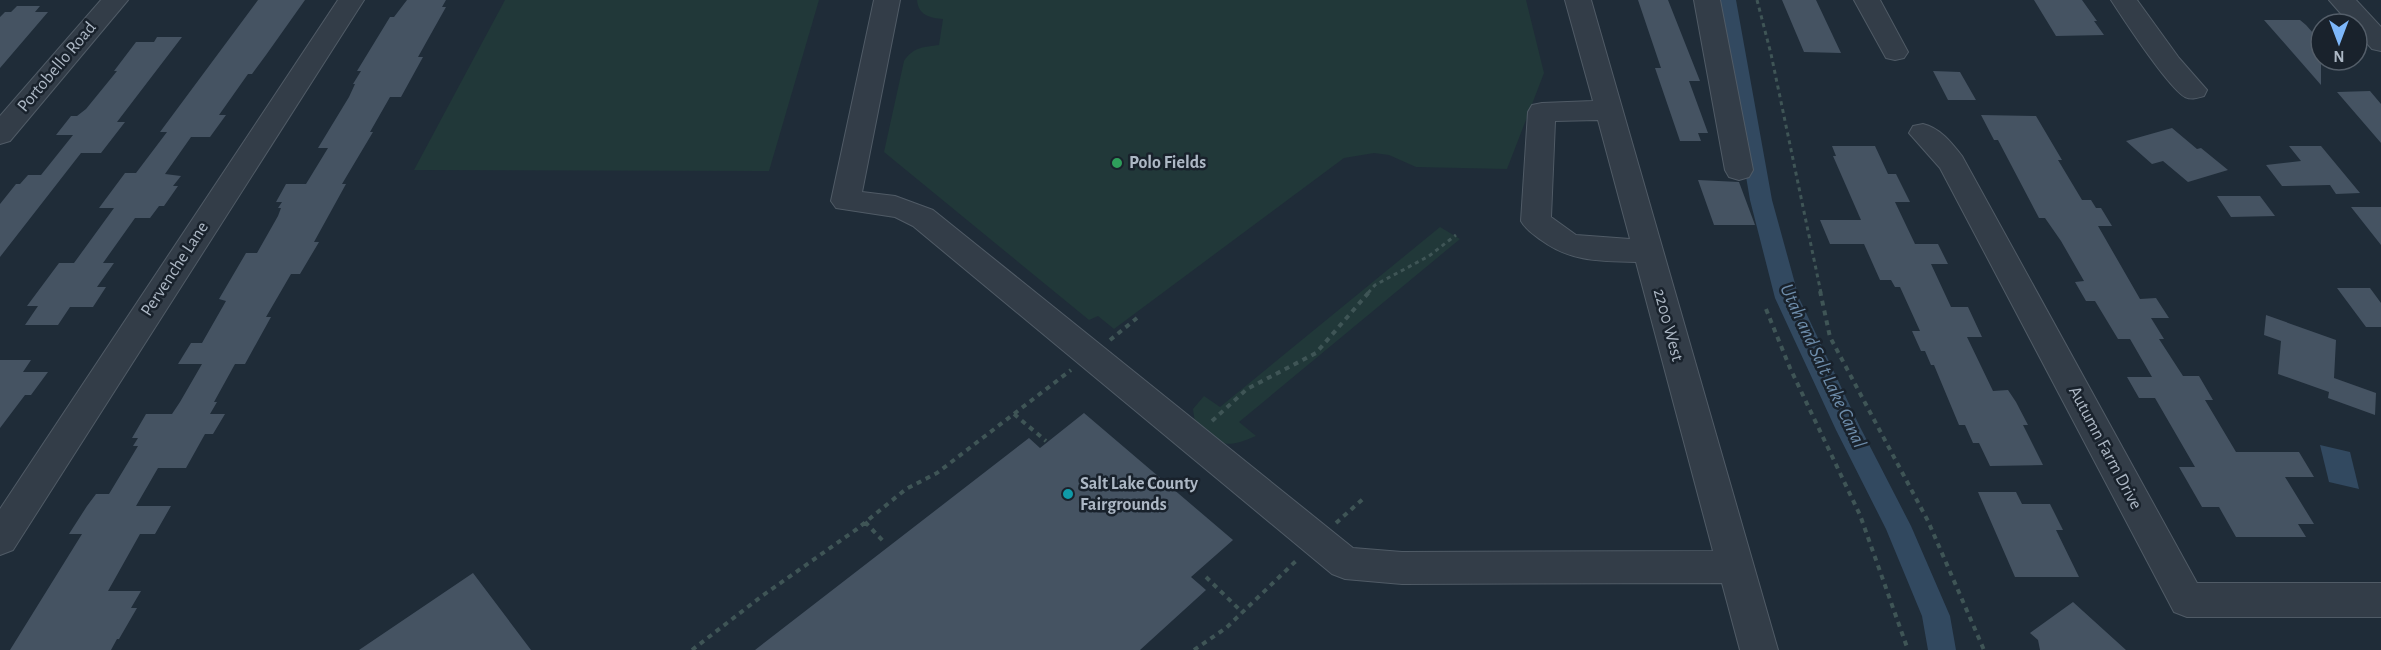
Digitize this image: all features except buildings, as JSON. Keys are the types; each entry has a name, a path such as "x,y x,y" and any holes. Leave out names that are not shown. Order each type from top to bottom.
{"street":[{"name":"Portobello Road","path":"0,134 115,0"},
{"name":"Pervenche Lane","path":"0,538 351,0"},
{"path":"887,0 846,201 907,208 922,218 1345,563 1402,568 1735,567"},
{"name":"2200 West","path":"1578,0 1760,650"},
{"path":"1707,0 1739,170"},
{"path":"1867,0 1895,52"},
{"path":"2124,0 2170,64 2194,90"},
{"path":"2342,0 2381,43"},
{"path":"1608,110 1542,112 1536,221 1569,244 1606,250 1647,251"},
{"name":"Autumn Farm Drive","path":"1923,134 1941,148 1952,163 2187,600 2381,600"}],"path":[{"path":"1757,0 1830,337 1928,521 1984,650"},
{"path":"1209,424 1247,389 1316,353 1375,285 1429,256 1456,235"},
{"path":"1766,309 1790,368 1860,515 1908,650"},
{"path":"1109,341 1137,318"},
{"path":"692,650 762,596 866,522 906,489 937,473 1072,369"},
{"path":"1014,414 1046,441"},
{"path":"1329,530 1364,498"},
{"path":"866,522 884,542"},
{"path":"1194,650 1226,628 1303,555"},
{"path":"1206,577 1242,612"}],"green space":[{"path":"505,0 819,0 769,171 414,170"},
{"name":"Polo Fields","path":"917,0 1526,0 1544,73 1507,169 1416,167 1389,155 1374,153 1344,158 1114,329 1098,316 1089,320 884,152 904,61 915,50 939,45 943,19 925,15"},
{"path":"1440,227 1460,239 1239,422 1256,436 1236,443 1223,443 1195,423 1193,409 1204,396 1220,407"}],"water":[{"path":"2320,445 2350,452 2359,489 2329,482"}],"waterway":[{"name":"Utah and Salt Lake Canal","path":"1726,0 1761,200 1787,298 1849,430 1898,526 1936,616 1942,650"}],"place":[{"name":"Polo Fields","path":"1117,163"},
{"name":"Salt Lake County Fairgrounds","path":"1068,494"}]}
